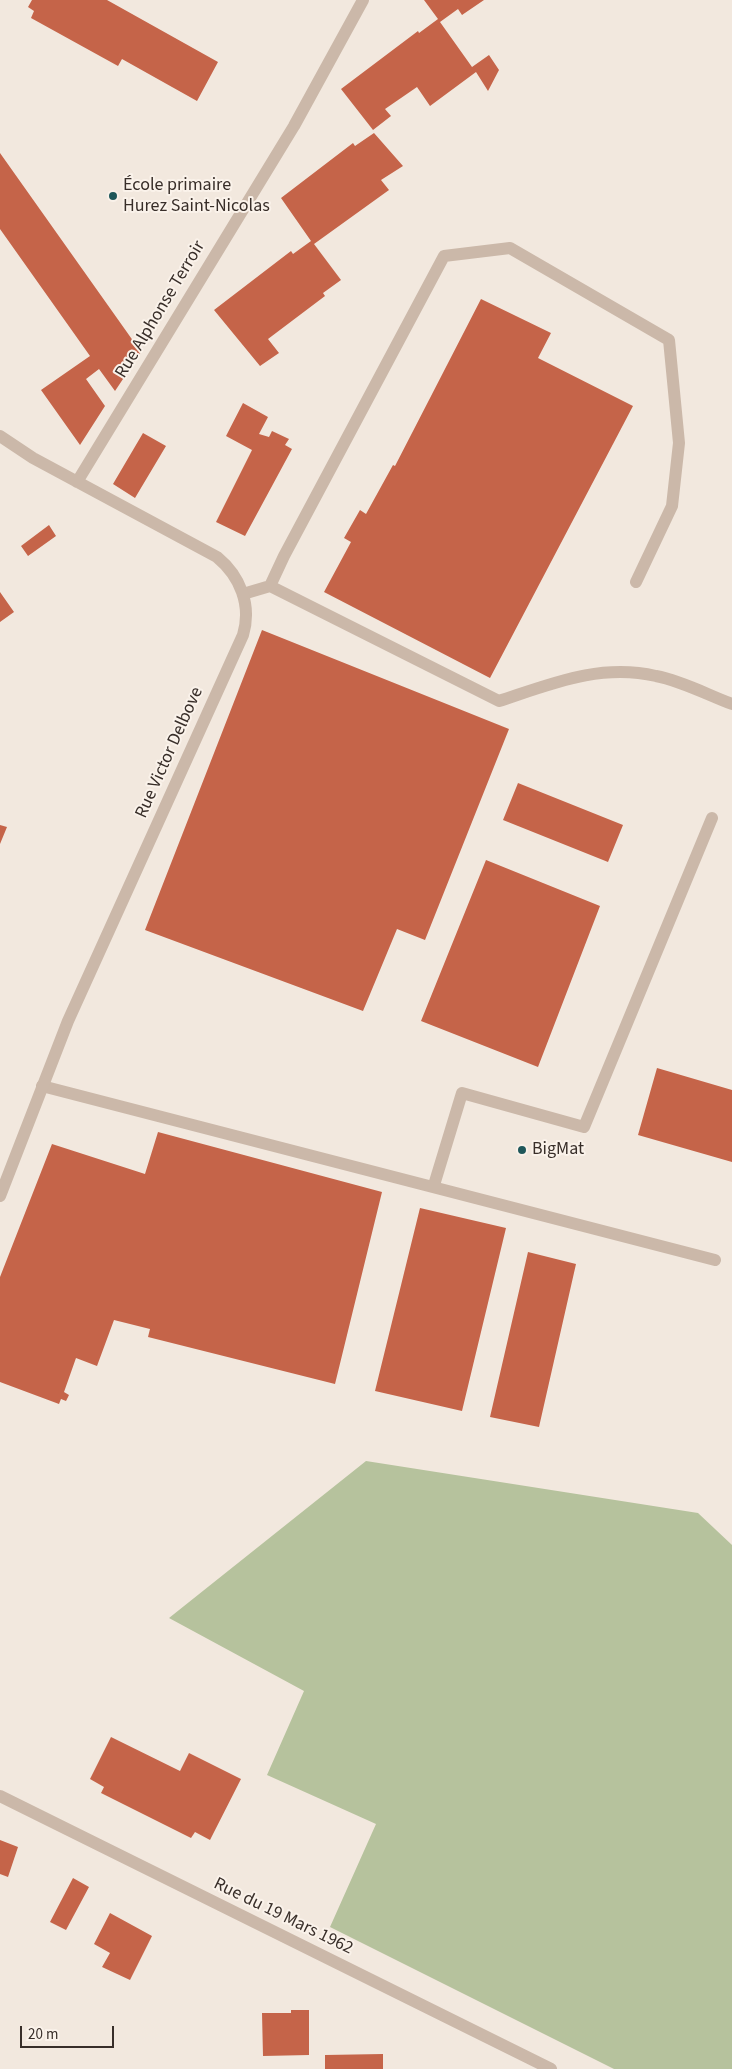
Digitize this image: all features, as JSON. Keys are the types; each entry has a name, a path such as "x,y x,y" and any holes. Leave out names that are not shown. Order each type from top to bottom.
{"street":[{"name":"Rue Alphonse Terroir","path":"77,482 294,126 363,0"},
{"path":"270,586 284,556 444,256 510,248 669,340 679,443 672,506 636,582"},
{"name":"Rue Victor Delbove","path":"0,436 33,458 217,557 232,571 243,594 247,615 243,634 72,1012 0,1196"},
{"path":"243,594 270,586 498,701 581,675 618,671 658,676 732,704"},
{"path":"434,1185 462,1093 584,1127 712,818"},
{"path":"42,1086 434,1185 715,1260"},
{"name":"Rue du 19 Mars 1962","path":"0,1796 551,2069"}],"green space":[{"path":"366,1461 698,1513 732,1545 732,2069 614,2069 330,1927 376,1824 267,1775 304,1691 169,1618"}],"building":[{"path":"32,0 107,0 218,62 197,101 122,59 118,66 31,18 34,11 28,7"},
{"path":"424,0 484,0 462,15 458,9 440,22 472,67 489,55 499,70 488,91 476,72 430,106 417,87 385,109 391,116 373,130 341,89 418,31 419,33 438,19"},
{"path":"374,133 403,166 381,180 389,190 314,244 341,280 323,293 325,296 268,339 279,353 260,366 214,310 291,251 293,254 311,241 281,198 353,143 355,146"},
{"path":"0,153 141,352 115,391 99,369 86,379 105,406 80,445 41,390 90,356 0,229"},
{"path":"481,299 551,333 538,358 633,406 490,678 324,592 351,542 344,538 360,510 366,514 393,465 395,466"},
{"path":"243,403 268,417 259,434 269,437 272,431 289,439 285,445 292,449 245,536 216,522 252,450 226,436"},
{"path":"143,433 166,446 135,498 113,484"},
{"path":"49,525 56,536 28,556 21,546"},
{"path":"0,592 14,612 0,622"},
{"path":"262,630 509,729 425,940 397,929 363,1011 145,930"},
{"path":"518,783 623,825 608,862 503,820"},
{"path":"0,825 7,827 0,844"},
{"path":"486,860 600,906 538,1067 421,1021"},
{"path":"657,1068 732,1090 732,1162 638,1135"},
{"path":"158,1132 382,1192 335,1384 148,1337 150,1329 114,1320 97,1366 76,1358 64,1392 69,1395 66,1401 61,1399 59,1404 0,1382 0,1277 52,1144 145,1174"},
{"path":"420,1208 506,1228 462,1411 375,1391"},
{"path":"528,1252 576,1264 539,1427 490,1417"},
{"path":"111,1737 180,1771 189,1753 241,1779 210,1840 195,1832 191,1838 101,1793 104,1787 90,1779"},
{"path":"0,1840 18,1847 8,1877 0,1874"},
{"path":"73,1878 89,1887 66,1930 50,1922"},
{"path":"110,1913 152,1936 130,1980 102,1967 110,1953 94,1944"},
{"path":"291,2010 309,2010 309,2055 263,2056 262,2013 291,2013"},
{"path":"383,2054 383,2069 325,2069 325,2055"}],"place":[{"name":"École primaire Hurez Saint-Nicolas","path":"113,196"},
{"name":"BigMat","path":"522,1150"}]}
